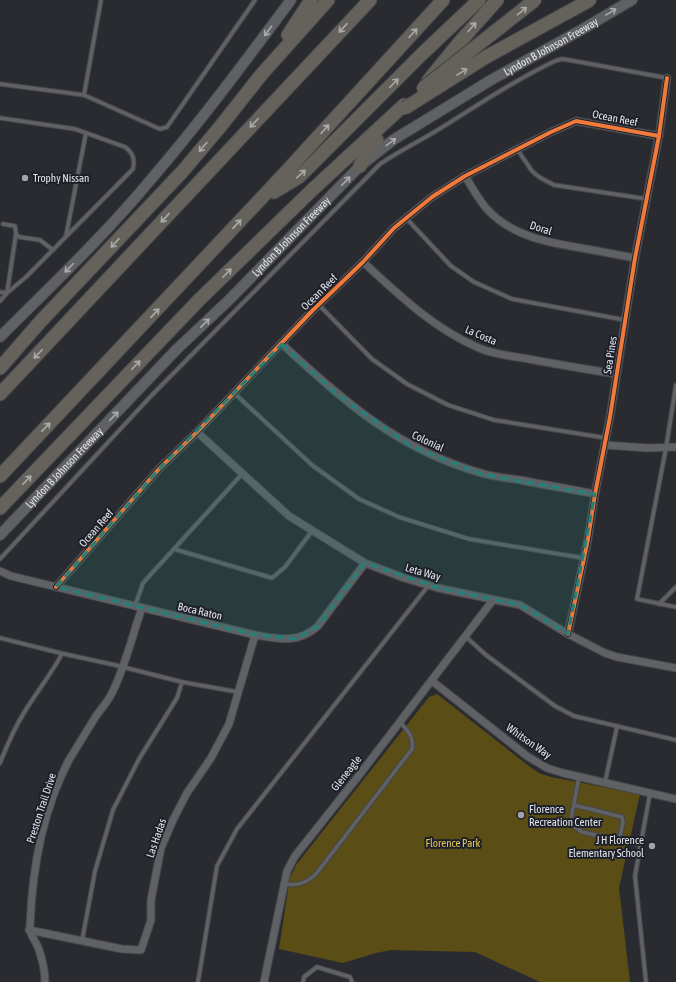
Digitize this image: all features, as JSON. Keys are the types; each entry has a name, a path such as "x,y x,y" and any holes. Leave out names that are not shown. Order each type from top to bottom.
{"highway":[{"path":"0,368 40,322 182,172 220,127 260,75 312,0"},
{"path":"260,75 328,0"},
{"path":"0,476 257,203 443,0"},
{"path":"257,203 299,177 422,54 480,0"},
{"path":"360,166 367,151 396,120 458,44 497,0"},
{"path":"0,508 194,306 311,190 404,107 426,85 535,0"},
{"path":"404,107 486,57 590,0"},
{"path":"0,394 366,3"}],"main road":[{"path":"0,337 68,270 153,178 221,94 291,0"},
{"name":"Lyndon B Johnson Freeway","path":"0,535 176,350 230,298 360,166 393,140 491,80 632,0"}],"street":[{"name":"Sea Pines","path":"568,634 584,558 605,441 635,258 659,136 667,78"},
{"name":"Ocean Reef","path":"56,588 159,469 363,262 394,228 432,198 465,176 550,132 576,121 659,136"},
{"name":"Doral","path":"465,176 478,198 488,210 512,229 525,235 563,246 635,258"},
{"name":"La Costa","path":"363,262 428,319 441,328 480,348 497,353 554,364 616,374"},
{"name":"Colonial","path":"282,344 337,394 387,432 412,446 446,462 482,474 595,494"},
{"name":"Leta Way","path":"197,432 290,516 365,563 404,578 429,585 520,605 568,634 605,653 617,657 676,668"},
{"path":"605,441 648,448 676,447"},
{"name":"Boca Raton","path":"0,570 11,576 56,588 276,639 296,638 312,631 325,617 365,563"},
{"name":"Gleneagle","path":"264,982 287,871 295,856 432,681 493,600"},
{"name":"Preston Trail Drive","path":"29,930 34,880 41,835 59,780 83,736 112,692 130,650 139,607"},
{"name":"Las Hadas","path":"29,930 122,949 141,950 151,920 151,900 162,848 173,820 187,793 210,758 229,724 255,635"},
{"name":"Whitson Way","path":"432,681 527,756 546,768 676,799"},
{"path":"29,930 38,947 45,973 45,982"}],"lane":[{"path":"84,95 101,0"},
{"path":"0,84 84,95 160,128 167,127 255,0"},
{"path":"0,559 151,396 380,164 555,61 562,59 570,60 667,78"},
{"path":"0,118 75,129 126,147 132,152 135,161 133,169 54,250 0,301"},
{"path":"66,237 86,133"},
{"path":"517,149 538,177 554,185 647,199"},
{"path":"406,218 451,266 474,282 512,299 625,320"},
{"path":"3,224 15,226 16,234 7,293"},
{"path":"16,234 19,237 40,240 54,250"},
{"path":"0,292 7,293"},
{"path":"319,305 372,359 407,384 448,405 494,420 605,441"},
{"path":"676,385 666,448 637,599 676,607"},
{"path":"234,393 312,465 359,499 399,517 469,539 584,558"},
{"path":"139,607 143,583 242,474"},
{"path":"174,549 272,578 285,568 312,531"},
{"path":"198,982 217,866 237,829 429,585"},
{"path":"659,604 676,588"},
{"path":"465,636 486,655 555,706 574,716 676,740"},
{"path":"0,638 182,682 238,692"},
{"path":"0,763 25,712 62,654"},
{"path":"82,941 95,871 113,810 139,759 177,698 182,682"},
{"path":"284,884 293,886 301,884 316,874 412,750 412,738 410,732 400,722"},
{"path":"605,783 617,727"},
{"path":"579,777 571,819 574,826 582,832 641,845"},
{"path":"646,982 635,876 650,793"},
{"path":"574,805 622,817 623,823 619,840"},
{"path":"303,982 304,977 317,968 350,977 352,982"}],"highlighted area":[{"path":"282,344 337,394 411,446 482,474 595,494 568,634 520,605 438,588 365,563 318,626 296,639 255,635 56,587 159,469"}],"green space":[{"name":"Florence Park","path":"437,694 539,773 551,777 640,794 619,888 630,982 540,982 475,952 391,950 343,963 279,949 290,877 296,865 429,697"}],"cycle path":[{"path":"568,634 588,539 610,417 635,258 659,136 667,78"},
{"path":"56,587 159,469 197,432 312,311 363,262 394,228 432,197 465,176 551,132 576,121 659,136"}],"place":[{"name":"Trophy Nissan","path":"25,178"},
{"name":"Florence Recreation Center","path":"521,815"},
{"name":"J H Florence Elementary School","path":"652,846"}]}
